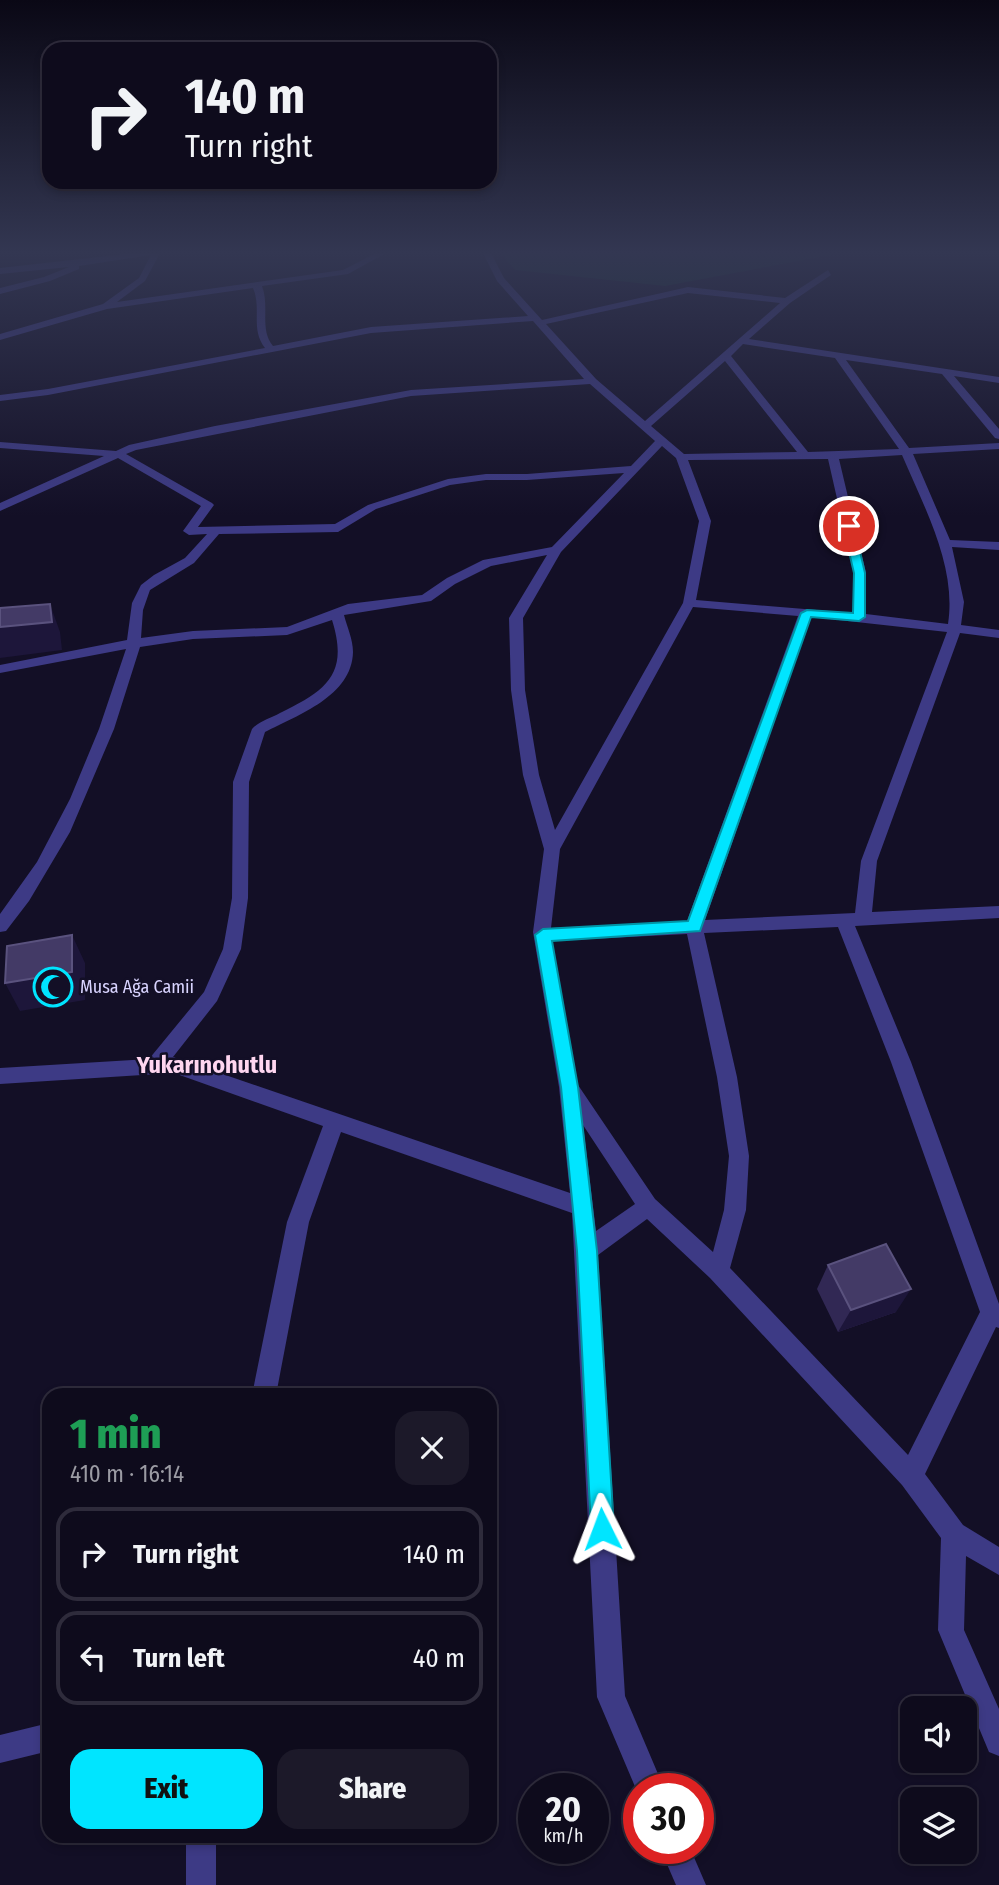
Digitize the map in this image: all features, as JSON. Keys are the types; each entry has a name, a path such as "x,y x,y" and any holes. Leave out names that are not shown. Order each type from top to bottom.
{"street":[{"path":"264,341 271,349"},
{"path":"0,398 316,341"},
{"path":"552,849 689,603 705,521 681,457 592,381 555,341"},
{"path":"646,425 741,341 999,380"},
{"path":"725,355 805,455"},
{"path":"838,355 907,453 945,543 958,602 954,630 869,861 853,920 906,1075 995,1315 911,1476"},
{"path":"945,372 999,436"},
{"path":"0,507 133,447 215,429 411,393 592,381"},
{"path":"644,1773 611,1697 587,1251 569,1087 543,935 552,849 529,763 518,690 516,618 556,550 662,440"},
{"path":"0,445 118,454 208,505 189,531 338,528 372,507 448,482 486,477 527,477 633,469"},
{"path":"681,457 833,456 999,446"},
{"path":"833,456 860,573 859,617"},
{"path":"0,926 26,896 65,828 104,740 135,644 135,615 141,594 150,583 196,556 216,530"},
{"path":"945,543 999,546"},
{"path":"0,669 41,663 95,649 194,635 287,631 324,619 336,611 426,598 486,563 556,550"},
{"path":"689,603 859,617 999,634"},
{"path":"154,1067 211,996 232,949 240,898 241,782 259,729 311,702 341,676 347,653 336,611"},
{"path":"718,1271 735,1210 739,1156 724,1064 694,927 807,613"},
{"path":"543,935 999,912"},
{"path":"0,1076 174,1066 582,1207"},
{"path":"569,1087 648,1206 718,1271 911,1476 954,1534 999,1562"},
{"path":"265,1388 298,1222 335,1121"},
{"path":"587,1251 648,1206"},
{"path":"954,1534 951,1630 999,1742"},
{"path":"0,1749 42,1739"},
{"path":"201,1843 201,1885"},
{"path":"682,1864 691,1885"}],"building":[{"path":"50,604 52,622 0,627 0,608"},
{"path":"72,935 72,972 5,983 7,946"},
{"path":"886,1244 911,1289 851,1310 828,1265"}],"place":[{"name":"Musa Ağa Camii","path":"53,987"}],"district":[{"name":"Yukarınohutlu","path":"207,1065"}],"route":[{"path":"602,1529 587,1251 569,1087 543,935 694,927 807,613 859,617 860,573 849,526"}]}
